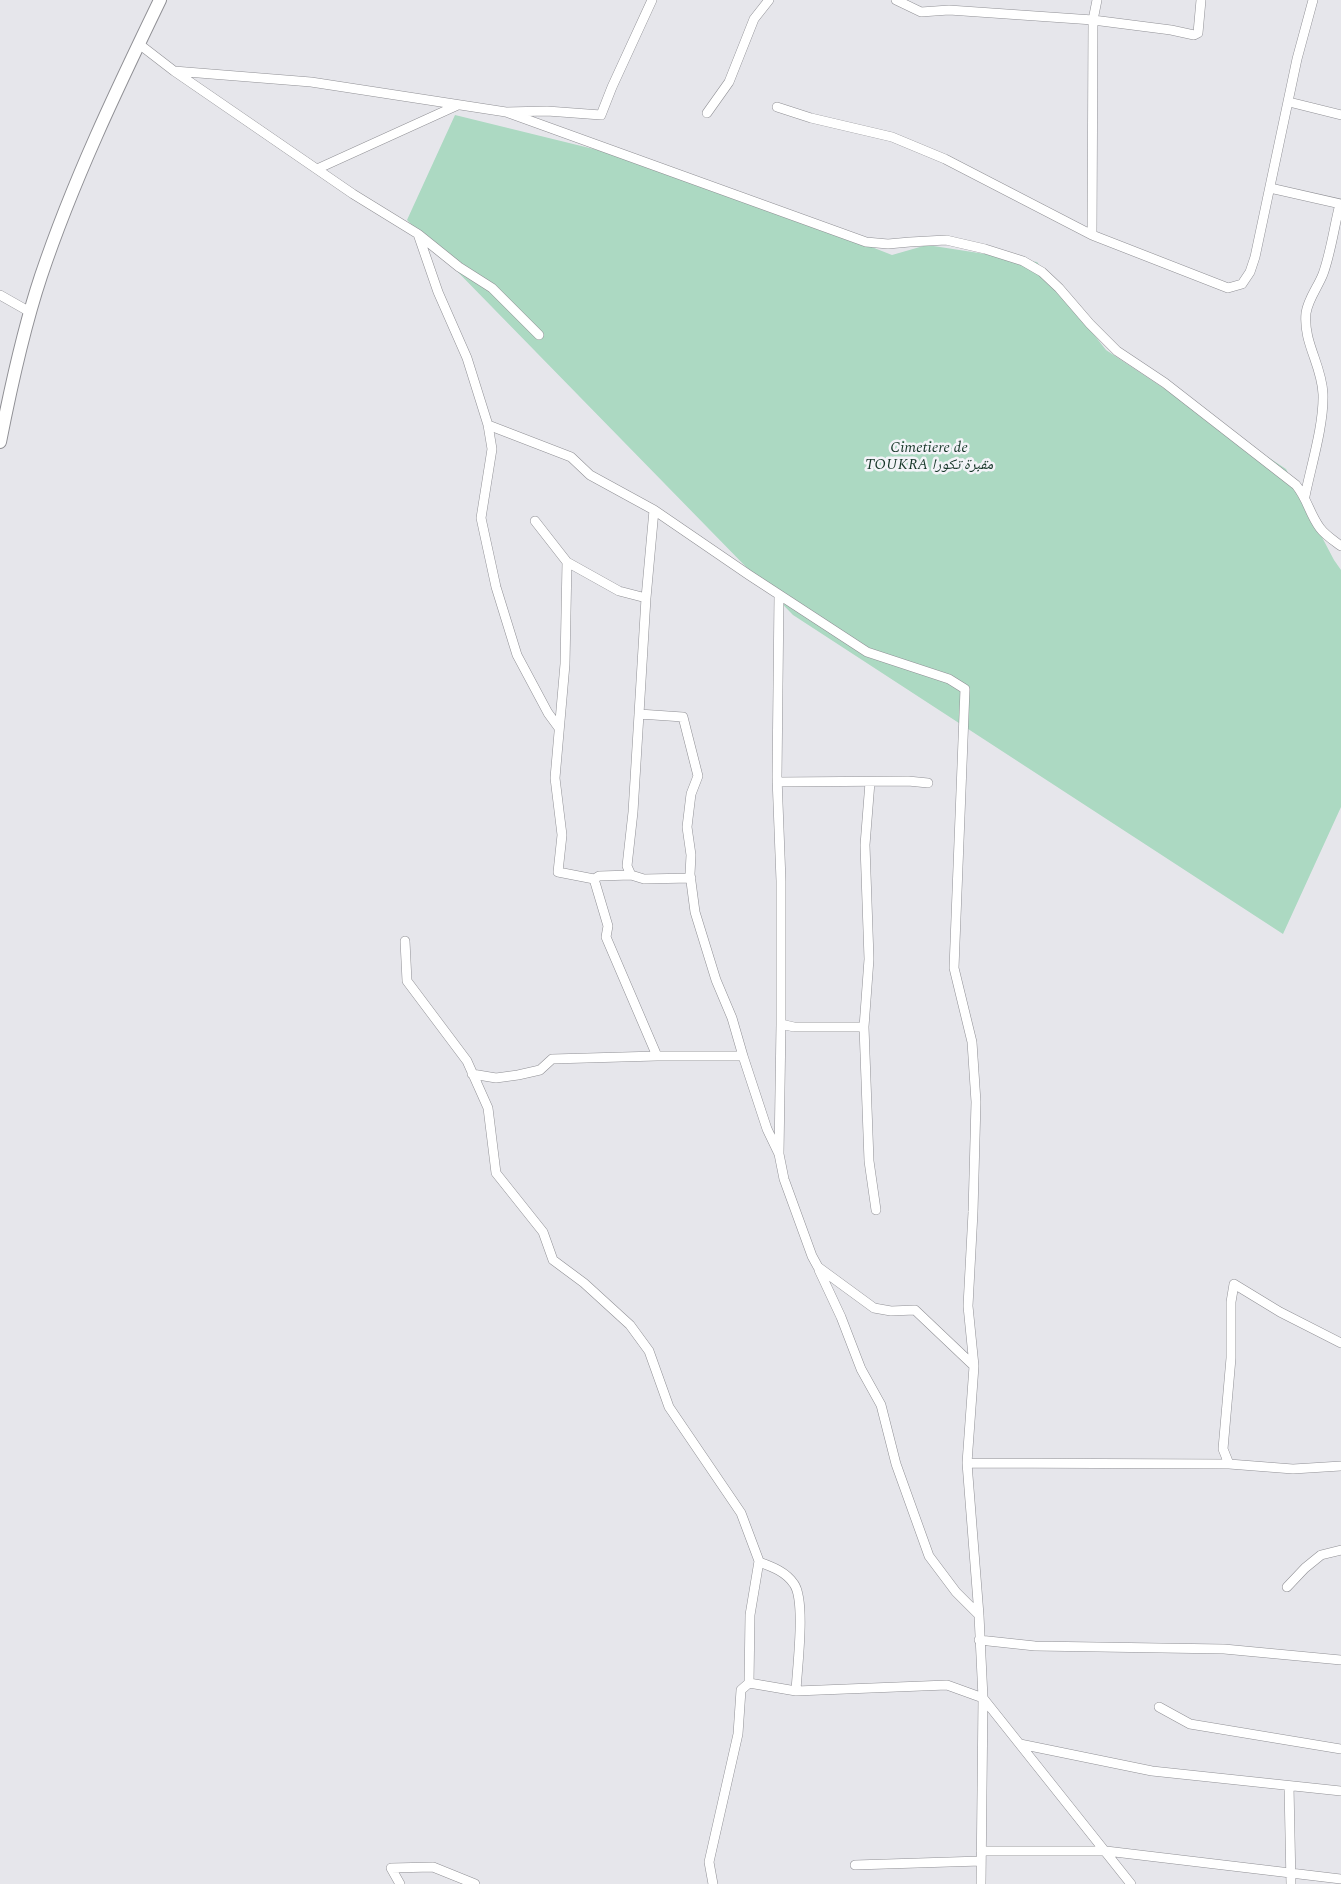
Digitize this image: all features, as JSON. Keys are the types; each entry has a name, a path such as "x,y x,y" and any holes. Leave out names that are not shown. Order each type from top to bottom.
{"highway":[{"path":"0,442 30,312 65,210 90,148 160,0"}],"street":[{"path":"174,71 310,82 506,112 547,111 601,115 652,0"},
{"path":"707,113 729,82 754,19 769,0"},
{"path":"896,0 921,12 949,10 1093,20 1197,35 1201,0"},
{"path":"1092,235 1093,20 1097,0"},
{"path":"777,107 810,118 892,137 945,158 1092,235 1228,288 1242,284 1250,272 1255,257 1289,102 1296,59 1313,0"},
{"path":"139,44 174,71 317,169 418,234 459,267 492,288 539,335"},
{"path":"1289,102 1341,115"},
{"path":"317,169 458,105"},
{"path":"506,112 866,242 888,244 946,240 986,249 1023,262 1042,272 1059,288 1116,351 1165,383 1285,476 1305,496 1319,527 1341,546"},
{"path":"1270,188 1340,204 1323,274 1306,312 1306,333 1311,353 1321,376 1323,396 1321,419 1305,496"},
{"path":"418,234 438,292 467,358 488,425 492,449 482,518 496,588 517,655 548,713 559,728"},
{"path":"0,295 30,312"},
{"path":"488,425 571,458 590,475 654,510 867,652 949,679 965,689 954,968 972,1042 976,1102 968,1306 974,1366 967,1463 979,1615 983,1698 981,1884"},
{"path":"631,875 627,866 633,812 646,598 654,510"},
{"path":"535,521 567,562 619,590 646,598"},
{"path":"567,562 565,664 555,778 562,835 558,872 594,879 600,876 631,875 644,879 691,878"},
{"path":"779,595 777,782 781,881 779,1154 784,1179 812,1256 841,1317 861,1369 881,1406 896,1464 928,1556 956,1592 979,1615"},
{"path":"639,714 683,717 698,776 691,794 687,827 695,912 716,980 732,1018 767,1129 779,1154"},
{"path":"777,782 928,783"},
{"path":"870,782 865,845 869,959 864,1027 868,1161 876,1210"},
{"path":"594,879 608,926 606,937 657,1056"},
{"path":"405,941 407,981 467,1061 488,1108 496,1173 543,1232 553,1260 584,1283 630,1325 649,1351 669,1407 741,1513 759,1561 750,1615 749,1683 741,1690 738,1734 709,1862 713,1884"},
{"path":"781,1024 794,1027 864,1027"},
{"path":"472,1074 496,1078 518,1075 540,1070 552,1059 743,1056"},
{"path":"818,1268 874,1308 891,1311 915,1310 974,1366"},
{"path":"1229,1464 1223,1450 1231,1358 1231,1302 1234,1284 1280,1312 1341,1342"},
{"path":"967,1463 1229,1464 1292,1469 1341,1466"},
{"path":"1287,1587 1305,1568 1321,1556 1341,1550"},
{"path":"759,1562 779,1569 795,1585 801,1612 796,1691"},
{"path":"979,1640 1035,1646 1224,1649 1341,1660"},
{"path":"749,1683 796,1691 947,1685 983,1698 1131,1884"},
{"path":"1159,1707 1190,1724 1341,1749"},
{"path":"1020,1744 1152,1771 1341,1791"},
{"path":"1289,1786 1291,1884"},
{"path":"855,1866 981,1856 1106,1851 1341,1879"},
{"path":"400,1884 392,1868 434,1867 475,1884"}],"green space":[{"name":"Cimetiere de TOUKRA مقبرة تكورا","path":"455,115 671,168 892,255 927,245 1037,262 1106,350 1286,469 1341,570 1341,807 1283,934 793,615 407,220"}]}
